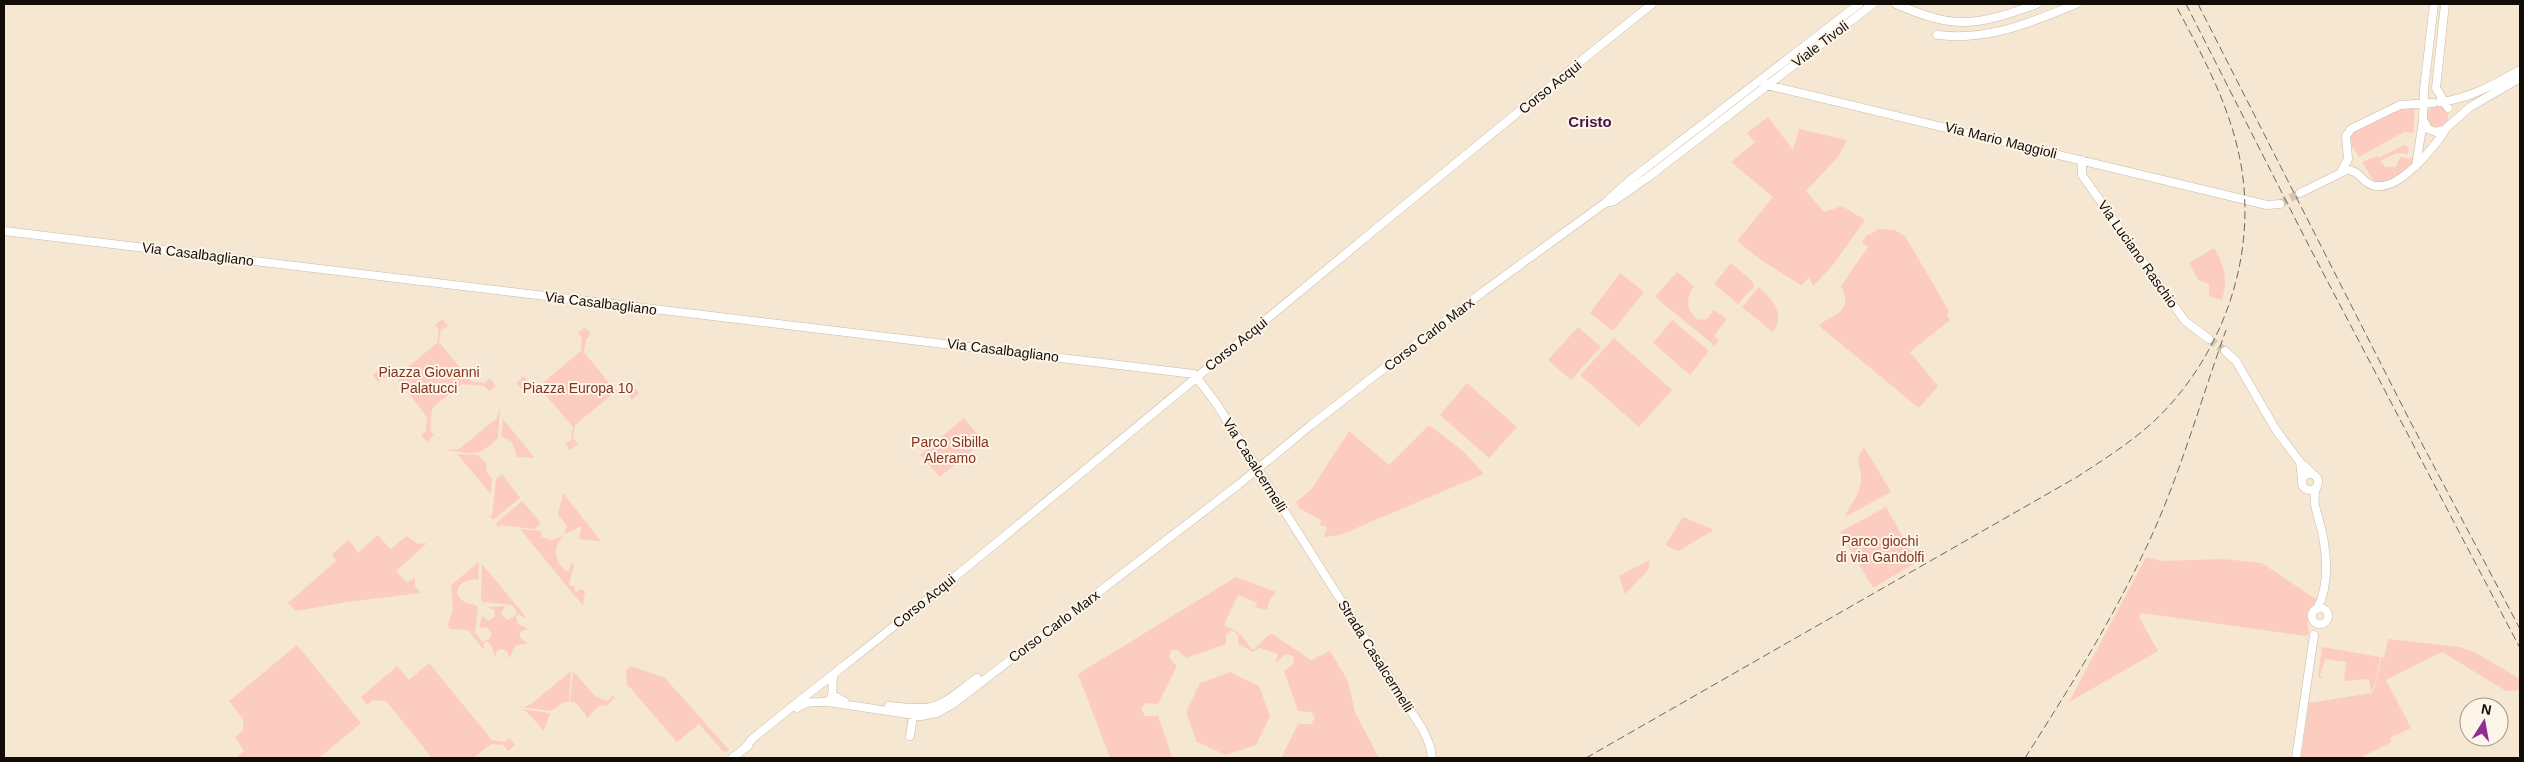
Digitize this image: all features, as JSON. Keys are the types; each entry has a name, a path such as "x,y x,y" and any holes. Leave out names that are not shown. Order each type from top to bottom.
{"street":[{"name":"Corso Acqui","path":"746,747 752,739 933,595 1197,375 1652,4"},
{"name":"Viale Tivoli","path":"1765,82 1859,4"},
{"name":"Viale Tivoli","path":"1765,82 1872,4"},
{"path":"1896,4 1940,20 1970,23 1995,19 2037,4"},
{"path":"1906,4 1921,13"},
{"path":"1937,35 1981,36 2042,19 2076,4"},
{"path":"2416,167 2423,118 2434,4"},
{"path":"2342,170 2355,171 2368,183 2380,187 2416,167 2428,155 2448,126 2452,116 2441,104 2436,88 2445,4"},
{"path":"2520,70 2466,97 2426,108 2423,118 2427,128 2435,131 2448,126 2470,107 2520,78"},
{"name":"Via Mario Maggioli","path":"1765,82 2267,205 2280,204"},
{"name":"Corso Carlo Marx","path":"828,702 932,714 953,704 1238,485 1257,468 1484,291 1606,201 1614,201 1642,181 1765,82"},
{"path":"2300,193 2342,170 2348,159 2346,136 2351,129 2400,105 2441,104"},
{"name":"Via Luciano Raschio","path":"2082,160 2082,175 2185,321 2209,339"},
{"name":"Via Casalbagliano","path":"4,231 972,346 1197,375"},
{"path":"2225,351 2242,368 2276,430 2300,462 2318,480 2314,495 2324,550 2322,599 2328,617 2314,635"},
{"name":"Via Casalcermelli","path":"1197,375 1312,556"},
{"path":"2300,462 2305,489 2316,507"},
{"path":"2302,479 2307,474 2313,474"},
{"path":"2305,489 2310,490 2317,486"},
{"name":"Strada Casalcermelli","path":"1312,556 1425,734 1432,758"},
{"path":"2296,758 2314,635 2312,614 2322,599"},
{"path":"2317,609 2326,611"},
{"path":"2313,621 2317,624 2323,624"},
{"path":"732,758 804,704 819,701 828,702 833,692 832,679 838,669"},
{"path":"819,701 815,695 819,687 828,685 833,692"},
{"name":"Corso Carlo Marx","path":"833,692 842,701 913,712"},
{"path":"910,736 913,712"}],"green space":[{"path":"2400,106 2413,107 2415,110 2413,133 2404,132 2359,157 2346,137 2347,134"},
{"path":"2437,106 2447,113 2448,117 2441,127 2437,128 2427,121 2426,117 2433,107"},
{"path":"1768,117 1793,150 1799,129 1847,140 1838,157 1806,191 1824,212 1842,206 1865,220 1833,265 1813,286 1809,278 1801,285 1761,260 1737,241 1773,197 1731,162 1755,142 1747,133"},
{"path":"2405,145 2409,148 2408,154 2397,153 2380,161 2386,167 2396,167 2400,157 2409,159 2414,155 2411,168 2394,178 2376,185 2362,162 2377,156 2378,158"},
{"path":"1879,229 1895,230 1905,236 1949,311 1947,315 1950,320 1910,352 1938,386 1919,408 1819,326 1843,308 1845,296 1841,286 1868,247 1862,243 1866,236"},
{"path":"2214,248 2221,261 2224,273 2225,286 2222,300 2209,296 2209,284 2198,280 2189,263"},
{"path":"1731,263 1752,281 1754,286 1738,304 1714,284"},
{"path":"1677,272 1694,286 1689,295 1688,304 1691,312 1698,320 1707,319 1714,310 1727,319 1714,336 1719,340 1715,346 1655,297"},
{"path":"1620,273 1644,292 1613,331 1590,313"},
{"path":"1759,287 1773,302 1778,313 1777,325 1773,332 1742,307"},
{"name":"Piazza Giovanni Palatucci","path":"442,319 448,326 441,330 439,342 471,381 484,383 490,378 496,386 489,391 484,386 462,384 432,408 430,430 434,435 427,442 421,435 426,431 427,417 397,379 383,378 378,382 373,375 380,369 384,374 397,376 437,343 439,330 435,325"},
{"path":"1672,320 1709,351 1690,375 1653,343"},
{"name":"Piazza Europa 10","path":"585,327 591,334 586,339 584,352 615,390 628,391 634,387 639,393 632,400 628,394 614,393 575,425 573,438 578,444 570,450 565,444 571,440 573,427 538,386 529,386 522,390 516,383 524,376 529,383 541,384 581,351 582,338 578,333"},
{"path":"1578,327 1601,347 1571,380 1548,360"},
{"path":"1614,338 1672,390 1639,427 1580,375"},
{"path":"1467,383 1517,427 1489,458 1440,415"},
{"path":"500,405 498,438 491,445 474,453 445,450 459,449 497,418"},
{"name":"Parco Sibilla Aleramo","path":"964,418 983,441 940,477 920,455"},
{"path":"503,419 535,458 517,457 512,442 501,436"},
{"path":"1429,425 1464,452 1484,474 1340,535 1324,537 1327,527 1320,525 1321,520 1300,509 1296,502 1311,490 1349,431 1389,465"},
{"name":"Parco giochi di via Gandolfi","path":"1864,447 1891,492 1845,517 1860,486 1861,476 1858,461"},
{"path":"457,454 478,455 487,464 486,471 492,479 491,494"},
{"path":"502,474 520,498 493,520 489,515 492,515 496,479"},
{"path":"563,493 600,541 579,539 582,526 564,534 567,526 558,515"},
{"path":"522,501 541,523 535,529 500,525 499,528 495,524"},
{"name":"Parco giochi di via Gandolfi","path":"1886,507 1917,562 1873,588 1840,532"},
{"path":"1683,517 1714,530 1678,551 1668,547 1666,544"},
{"path":"520,529 541,531 541,537 551,540 564,536 557,546 557,560 569,572 571,563 574,564 569,585 575,587 574,591 577,592 579,589 585,591 583,606"},
{"path":"378,535 390,549 407,536 418,544 427,543 396,571 407,583 415,578 415,586 421,593 347,602 296,611 288,603 336,561 332,554 349,540 359,554"},
{"path":"2146,557 2161,561 2223,559 2262,563 2317,600 2307,612 2309,634 2305,636 2141,613 2139,617 2158,651 2069,702"},
{"path":"1650,560 1648,570 1625,594 1619,576"},
{"path":"479,562 478,580 468,580 460,585 458,588 459,597 465,602 478,607 475,633 482,641 488,640 492,634 487,627 479,628 482,616 489,621 495,616 494,610 488,607 505,606 501,614 507,620 514,617 515,613 518,624 528,629 520,632 520,638 528,643 515,646 509,659 508,653 503,649 497,651 495,658 492,646 486,641 483,644 485,648 483,649 468,630 449,629 448,624 453,610 451,585"},
{"path":"482,564 525,616 524,618 519,614 517,616 516,610 512,605 483,602 481,597"},
{"path":"1236,577 1276,592 1270,600 1267,610 1255,607 1257,603 1238,595 1224,625 1241,635 1254,650 1267,636 1272,634 1311,660 1330,651 1348,681 1355,712 1379,758 1281,758 1298,724 1311,724 1315,718 1311,712 1298,711 1284,671 1294,663 1293,656 1286,654 1275,663 1278,654 1260,648 1253,652 1238,644 1238,635 1232,630 1226,634 1226,644 1186,658 1178,650 1171,650 1169,658 1177,666 1158,704 1146,703 1141,709 1145,716 1158,716 1172,756 1170,758 1110,758 1078,674"},
{"path":"2388,639 2460,647 2476,653 2520,679 2520,690 2506,691 2442,652 2386,680 2411,728 2390,738 2392,742 2359,758 2301,758 2309,703 2372,693 2376,684 2381,657 2384,658"},
{"path":"297,645 361,723 319,758 236,758 244,751 235,737 243,730 243,719 229,701"},
{"path":"2322,647 2380,657 2375,684 2371,692 2369,679 2344,681 2346,662 2325,659 2320,675 2323,678 2318,677"},
{"path":"429,663 492,740 504,742 510,738 515,745 508,751 503,745 491,744 473,758 432,758 386,701 373,700 367,705 361,697 397,666 409,680"},
{"path":"631,666 665,678 729,750 726,752 722,750 699,724 677,742 627,684 626,670"},
{"path":"571,671 569,701 562,703 551,711 520,707 519,706 524,707 531,704"},
{"path":"573,671 595,696 607,701 613,695 615,698 606,706 600,705 586,719 586,715 577,704 570,701"},
{"path":"1230,672 1259,686 1270,716 1256,745 1226,755 1197,742 1186,712 1200,683"},
{"path":"521,709 550,713 544,731 527,712"}],"tunnel":[{"path":"2280,204 2300,193"},
{"path":"2209,339 2225,351"}],"railway":[{"path":"1586,758 2077,477 2125,444 2159,417 2191,378 2209,349 2224,317 2235,284 2242,250 2245,215 2243,180 2232,127 2210,73 2175,4"},
{"path":"2186,4 2309,246 2520,648"},
{"path":"2198,4 2410,421 2520,629"},
{"path":"2025,758 2102,632 2156,527 2178,472 2226,330"}],"district":[{"name":"Cristo","path":"1590,122"}]}
